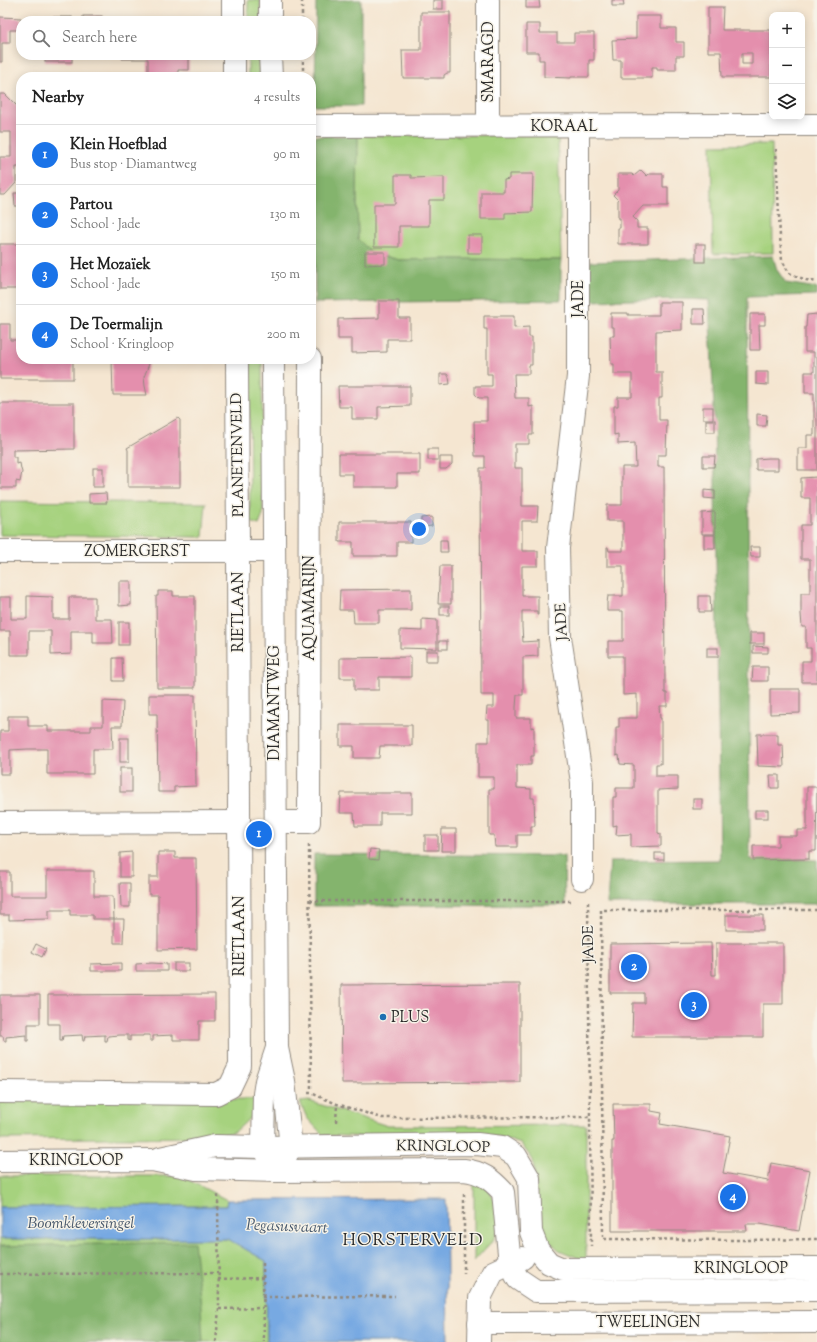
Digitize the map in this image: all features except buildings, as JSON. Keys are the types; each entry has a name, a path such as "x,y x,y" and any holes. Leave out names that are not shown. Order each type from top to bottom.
{"street":[{"path":"233,0 233,16"},
{"path":"270,0 270,16"},
{"name":"SMARAGD","path":"488,0 488,125"},
{"path":"234,60 234,72"},
{"path":"270,60 270,72"},
{"name":"KORAAL","path":"316,126 817,125"},
{"name":"JADE","path":"578,126 578,376 558,548 560,637 582,782 582,879"},
{"name":"PLANETENVELD","path":"236,364 238,551"},
{"name":"DIAMANTWEG","path":"273,364 277,1048 285,1087 291,1147"},
{"name":"AQUAMARIJN","path":"309,822 310,364"},
{"name":"ZOMERGERST","path":"0,551 274,551"},
{"name":"RIETLAAN","path":"0,1092 216,1094 230,1087 240,1066 238,551"},
{"path":"0,823 238,822"},
{"path":"275,822 309,822"},
{"name":"DIAMANTWEG","path":"263,1147 264,1094 266,1081 277,1048"},
{"name":"KRINGLOOP","path":"152,1160 215,1146 291,1147 477,1144 502,1147 516,1156 529,1178 531,1232 538,1250 549,1263 563,1269 817,1268"},
{"path":"263,1147 277,1171 291,1147"},
{"name":"KRINGLOOP","path":"0,1161 152,1160 196,1168 277,1171 476,1171 491,1180 504,1192 510,1264 518,1279 536,1291 817,1290"},
{"path":"480,1332 480,1298 493,1272 538,1250"},
{"name":"TWEELINGEN","path":"480,1332 817,1322"}],"path":[{"path":"302,0 302,16"},
{"path":"303,60 303,72"},
{"path":"775,125 782,260 789,274 817,282"},
{"path":"309,822 311,1093"},
{"name":"JADE","path":"582,879 588,901 590,1117"},
{"path":"310,902 572,901"},
{"path":"817,910 601,910 603,1239 817,1239"},
{"path":"464,1170 464,1279"},
{"path":"216,1342 219,1309 219,1204"},
{"path":"263,1263 262,1297 264,1342"},
{"path":"0,1274 218,1273"},
{"path":"218,1279 263,1278"},
{"path":"262,1297 395,1296"},
{"path":"219,1309 263,1308"}],"green space":[{"path":"248,0 260,0 261,16 248,16"},
{"path":"316,0 361,0 361,106 316,106"},
{"path":"248,60 261,60 261,72 248,72"},
{"path":"558,135 561,260 399,260 371,252 358,239 358,136"},
{"path":"316,136 358,136 358,239 371,252 399,260 561,260 561,300 316,303"},
{"path":"772,144 773,253 713,254 711,145"},
{"path":"773,256 777,270 786,283 817,288 817,295 747,297 750,859 817,860 817,904 607,904 610,861 720,860 714,410 709,300 679,299 588,301 590,262"},
{"path":"249,364 262,364 263,515 259,525 250,522"},
{"path":"0,501 206,503 203,537 0,535"},
{"path":"314,854 564,856 565,905 314,906"},
{"path":"257,1099 253,1115 236,1131 215,1137 0,1139 0,1100"},
{"path":"309,1101 388,1126 586,1125 586,1261 559,1250 546,1238 539,1223 533,1160 521,1144 500,1137 375,1137 323,1135 307,1118 300,1102"},
{"path":"0,1176 181,1176 227,1200 226,1206 0,1207"},
{"path":"474,1179 489,1190 498,1206 500,1224 494,1239 474,1261"},
{"path":"0,1239 228,1239 266,1261 267,1342 0,1342"},
{"path":"194,1242 201,1306 203,1342 0,1342 0,1246"}],"water":[{"path":"446,1199 448,1342 267,1342 266,1261 228,1239 0,1239 0,1207 226,1206 227,1200"}],"place":[{"name":"Klein Hoefblad","path":"259,834"},
{"name":"Partou","path":"634,967"},
{"name":"Het Mozaïek","path":"694,1005"},
{"name":"PLUS","path":"383,1017"},
{"name":"De Toermalijn","path":"733,1197"}],"district":[{"name":"HORSTERVELD","path":"413,1239"}],"water label":[{"name":"Boomkleversingel","path":"81,1222"},
{"name":"Pegasusvaart","path":"287,1225"}]}
